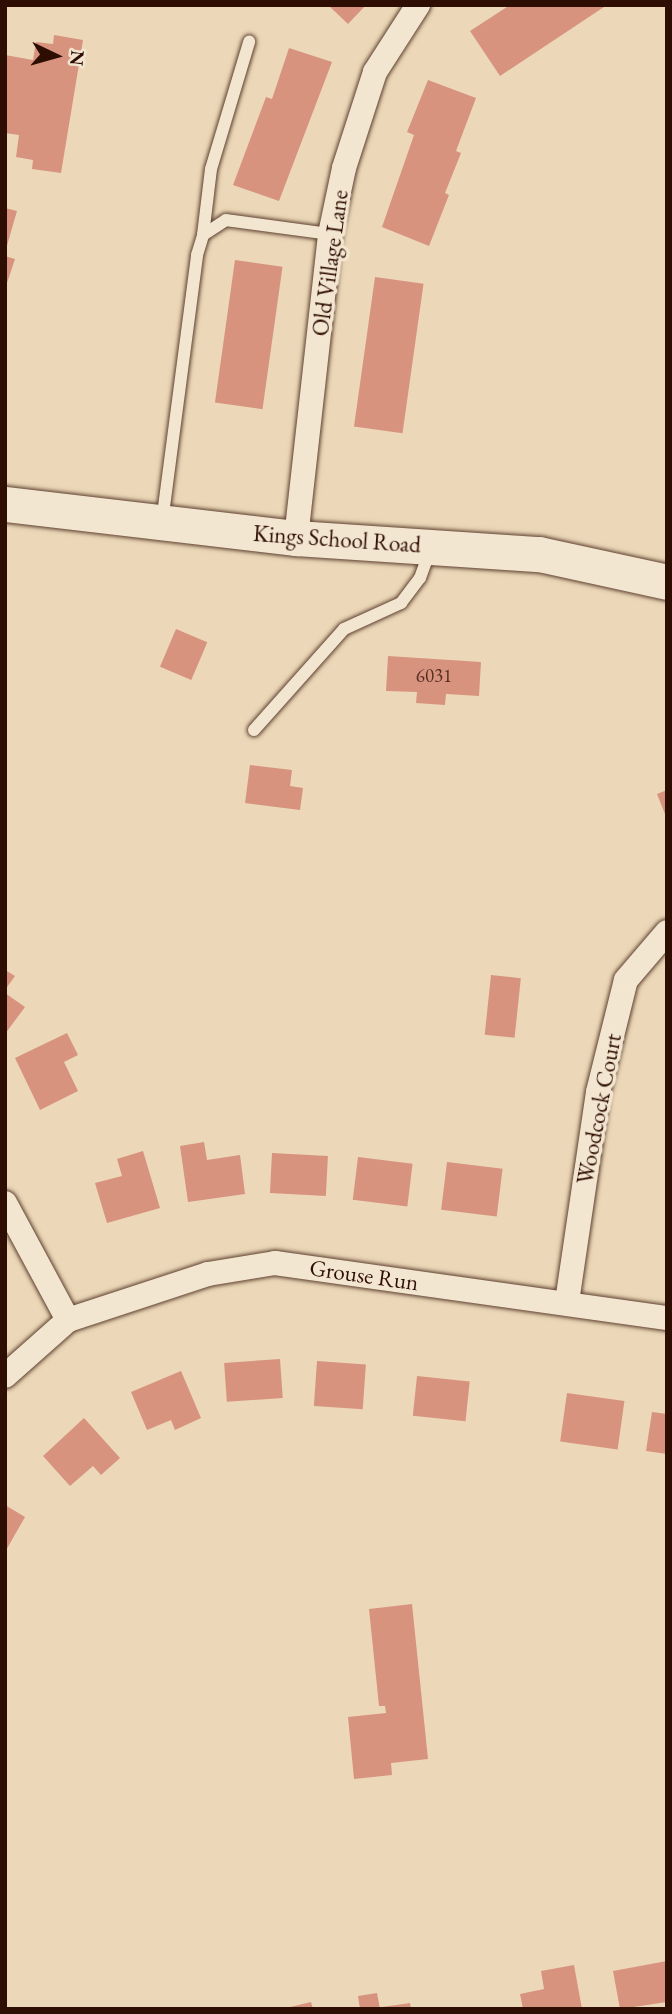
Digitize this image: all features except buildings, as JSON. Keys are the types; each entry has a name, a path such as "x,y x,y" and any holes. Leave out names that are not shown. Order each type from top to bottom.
{"street":[{"name":"Old Village Lane","path":"296,538 330,234 344,168 375,72 418,5"},
{"name":"Kings School Road","path":"5,504 296,538 539,554 667,582"},
{"name":"Woodcock Court","path":"567,1302 598,1092 626,979 667,932"},
{"path":"5,1203 68,1320 5,1376"},
{"name":"Grouse Run","path":"68,1320 208,1274 275,1263 667,1318"}],"lane":[{"path":"162,522 211,169 249,42"},
{"path":"203,235 226,220 330,234"},
{"path":"254,730 344,629 401,603 420,578 432,547"}]}
